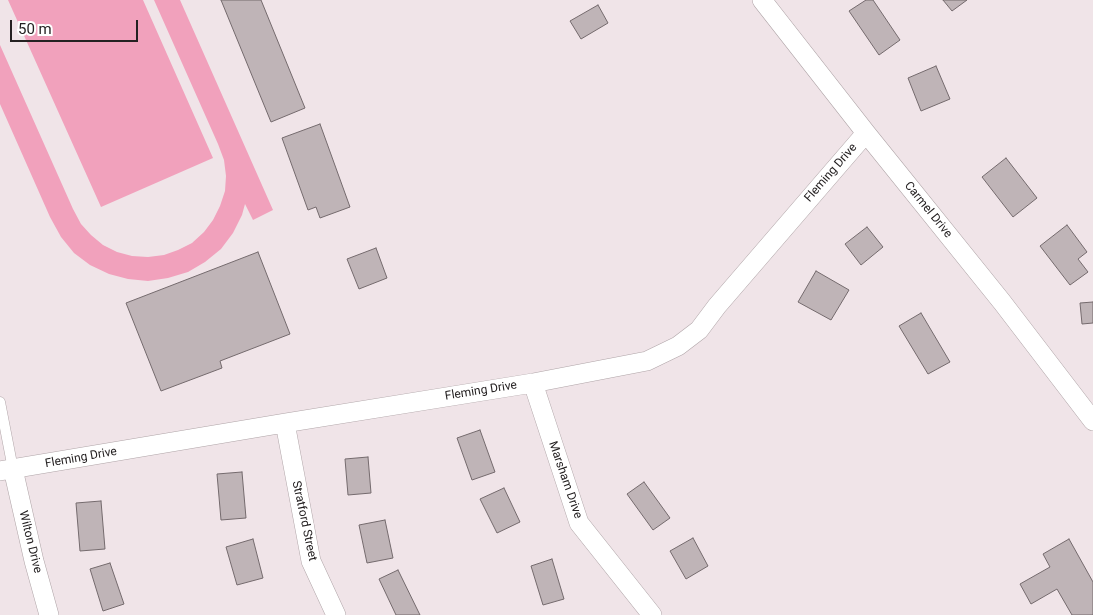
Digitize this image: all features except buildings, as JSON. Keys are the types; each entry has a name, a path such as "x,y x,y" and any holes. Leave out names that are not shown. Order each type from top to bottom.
{"street":[{"name":"Carmel Drive","path":"762,0 996,294 1093,421"},
{"name":"Fleming Drive","path":"6,470 533,383 647,361 678,346 699,330 717,306 866,133"},
{"name":"Marsham Drive","path":"533,383 579,523 652,615"},
{"name":"Stratford Street","path":"285,423 311,561 336,615"},
{"name":"Wilton Drive","path":"6,470 49,615"}],"lane":[{"path":"0,402 6,470"}],"shaded area":[{"path":"8,0 143,0 213,158 101,207"},
{"path":"154,0 180,0 273,210 253,220 245,204 233,233 221,249 205,262 188,272 148,281 128,279 109,274 90,265 74,253 61,237 50,217 0,104 0,45 81,224 103,245 117,252 132,256 164,255 192,243 204,232 220,206 225,191 226,176 224,160 218,144"}]}
